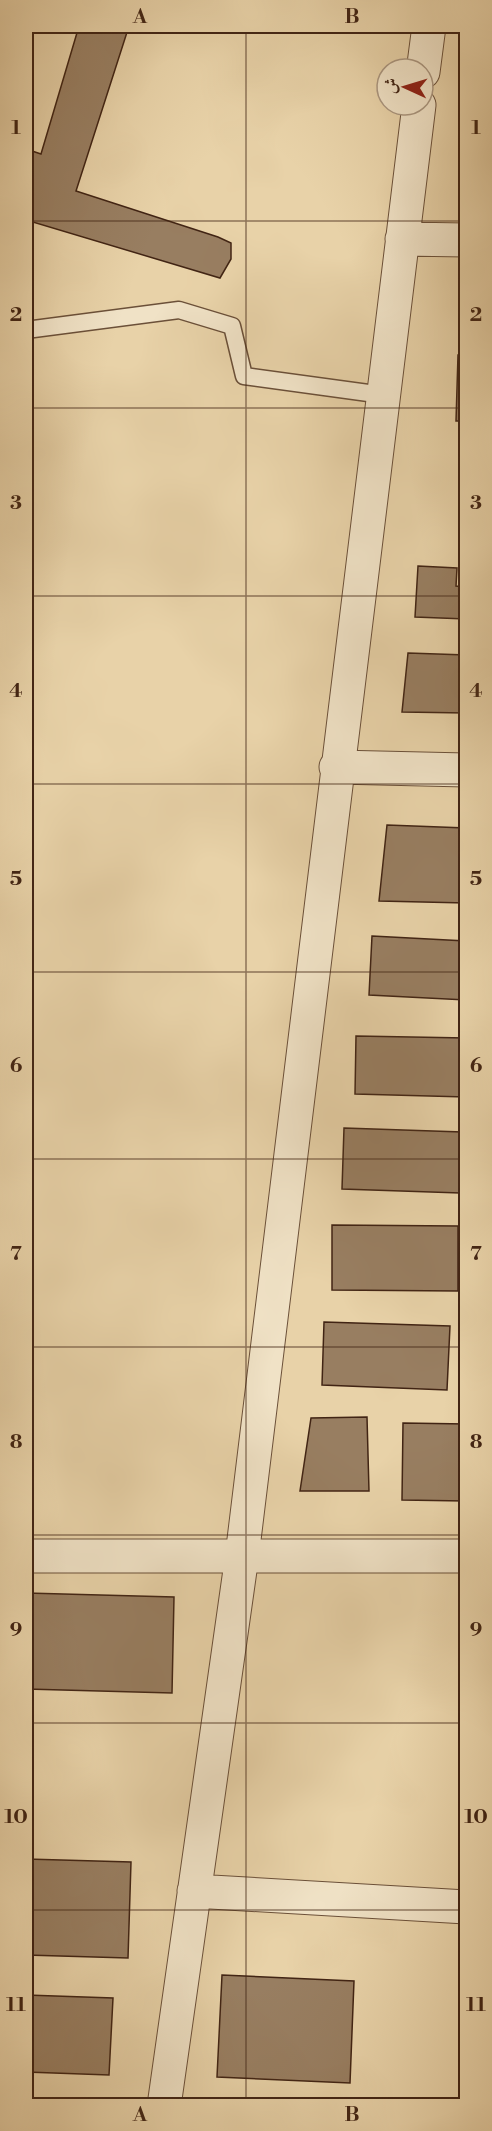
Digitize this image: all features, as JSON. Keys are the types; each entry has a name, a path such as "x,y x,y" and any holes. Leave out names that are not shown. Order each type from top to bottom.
{"street":[{"path":"425,57 429,26"},
{"path":"164,2106 242,1556 336,767 417,117"},
{"path":"402,239 466,240"},
{"path":"336,767 466,770"},
{"path":"26,1556 466,1556"},
{"path":"194,1891 466,1906"}],"lane":[{"path":"26,330 179,310 232,326 244,376 383,395"}],"building":[{"path":"79,26 129,26 76,191 231,243 231,259 220,278 26,220 26,173 32,151 41,154"},
{"path":"201,26 243,26 239,30 218,31"},
{"path":"458,355 466,356 466,421 456,421"},
{"path":"418,566 457,568 456,586 466,587 466,619 415,617"},
{"path":"408,653 466,655 466,713 402,712"},
{"path":"387,825 466,828 466,903 379,901"},
{"path":"372,936 466,941 466,1000 369,995"},
{"path":"356,1036 466,1038 466,1097 355,1094"},
{"path":"344,1128 462,1132 460,1193 342,1189"},
{"path":"332,1225 458,1226 458,1291 332,1290"},
{"path":"324,1322 450,1326 447,1390 322,1385"},
{"path":"367,1417 369,1491 300,1491 311,1418"},
{"path":"403,1423 466,1424 465,1501 402,1500"},
{"path":"26,1593 174,1597 172,1693 26,1689"},
{"path":"466,1765 466,1879 460,1878"},
{"path":"26,1859 131,1862 128,1958 26,1955"},
{"path":"222,1975 354,1981 350,2083 217,2077"},
{"path":"26,1995 113,1998 109,2075 26,2072"}]}
